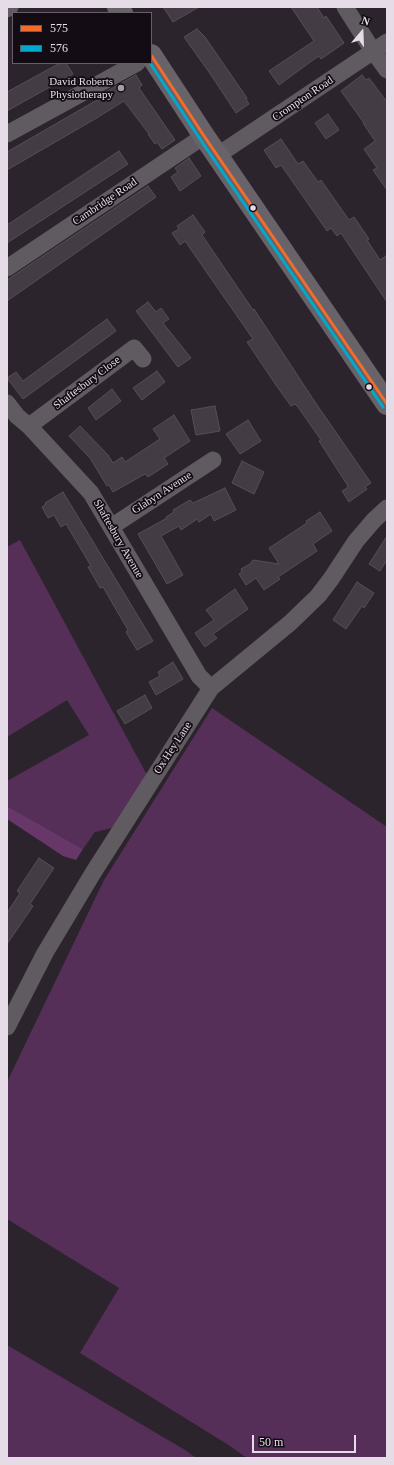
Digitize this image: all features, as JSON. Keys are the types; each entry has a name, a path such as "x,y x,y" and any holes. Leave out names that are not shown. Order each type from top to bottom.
{"highway":[{"path":"152,57 204,136 387,404"}],"street":[{"path":"345,7 387,70"},
{"name":"Crompton Road","path":"218,155 387,42"},
{"path":"7,134 135,64"},
{"name":"Cambridge Road","path":"7,268 204,136"},
{"name":"Shaftesbury Close","path":"29,426 134,348 143,358"},
{"name":"Shaftesbury Avenue","path":"7,403 17,416 29,426 91,493 199,676 211,688"},
{"name":"Glabyn Avenue","path":"111,527 213,460"},
{"name":"Ox Hey Lane","path":"7,1027 45,953 93,873 211,688 290,623 314,600 331,579 356,541 374,520 387,508"}],"shaded area":[{"path":"20,540 147,775 112,828 95,832 83,849 7,806 7,781 89,735 67,700 7,737 7,547"},
{"path":"212,708 387,827 387,1458 247,1458 227,1444 80,1353 119,1288 7,1219 7,1082 104,880"},
{"path":"7,806 83,849 76,860 63,856 7,819"},
{"path":"7,1345 185,1450 196,1458 7,1458"}],"building":[{"path":"163,7 199,7 173,22"},
{"path":"291,7 317,7 324,18 326,16 344,43 321,59 319,56 279,85 269,71 314,41"},
{"path":"197,29 205,37 247,98 246,99 249,104 236,113 184,37"},
{"path":"58,64 67,64 73,74 7,111 7,92"},
{"path":"136,75 142,85 139,88 175,140 162,149 157,142 155,144 124,101 7,170 7,152 104,96 102,94"},
{"path":"362,75 366,80 369,78 387,102 387,190 373,170 377,168 364,149 375,141 341,91"},
{"path":"328,114 339,130 326,139 315,123"},
{"path":"281,139 298,164 303,161 318,182 321,180 349,220 354,217 369,239 367,240 380,260 387,255 387,302 341,233 337,236 331,228 327,231 281,165 276,168 264,150"},
{"path":"119,151 128,164 7,243 7,225"},
{"path":"189,158 201,176 180,191 171,177 178,172 175,168"},
{"path":"148,186 156,197 7,301 7,280"},
{"path":"193,215 205,232 202,235 253,310 254,309 315,402 371,483 365,487 367,489 349,502 342,491 348,486 319,441 321,440 298,407 295,404 291,406 278,388 247,342 253,339 185,241 180,245 172,233 179,229 177,226"},
{"path":"148,302 156,312 161,308 169,319 163,323 191,358 178,367 136,311"},
{"path":"107,319 116,331 23,399 7,378 16,372 23,381"},
{"path":"157,371 165,382 142,400 133,388"},
{"path":"112,389 121,401 96,420 88,408"},
{"path":"215,406 220,431 196,435 191,410"},
{"path":"174,415 190,441 164,458 168,464 148,477 145,474 113,492 109,485 107,486 90,458 69,436 80,426 108,455 113,463 122,457 125,462 160,439 153,429"},
{"path":"248,420 261,441 240,454 226,434"},
{"path":"242,461 264,472 254,494 232,483"},
{"path":"225,488 236,510 214,521 211,514 199,522 197,519 181,530 179,526 161,536 183,575 167,584 138,534 167,518 166,517 174,512 173,510 190,500 193,503"},
{"path":"63,492 153,641 137,650 126,632 128,630 103,587 100,588 88,567 91,566 66,524 61,527 54,515 48,518 42,507 46,504 45,503"},
{"path":"320,512 332,531 313,544 317,551 278,577 280,579 264,590 256,578 246,585 239,574 242,571 241,569 250,564 253,560 279,564 269,548 307,523 306,521"},
{"path":"387,536 387,560 380,571 369,564"},
{"path":"357,582 374,593 364,608 362,606 346,629 333,620"},
{"path":"235,589 248,609 213,634 217,638 205,647 195,633 214,620 206,610"},
{"path":"173,662 183,679 156,695 149,682 160,676 158,672"},
{"path":"145,695 152,708 125,724 117,711"},
{"path":"39,858 54,868 30,904 33,906 7,944 7,913 20,893 17,891"}],"transit line":[{"name":"575","path":"152,57 204,136 387,404"},
{"name":"576","path":"151,64 200,139 383,407"}],"place":[{"name":"David Roberts Physiotherapy","path":"121,88"}]}
